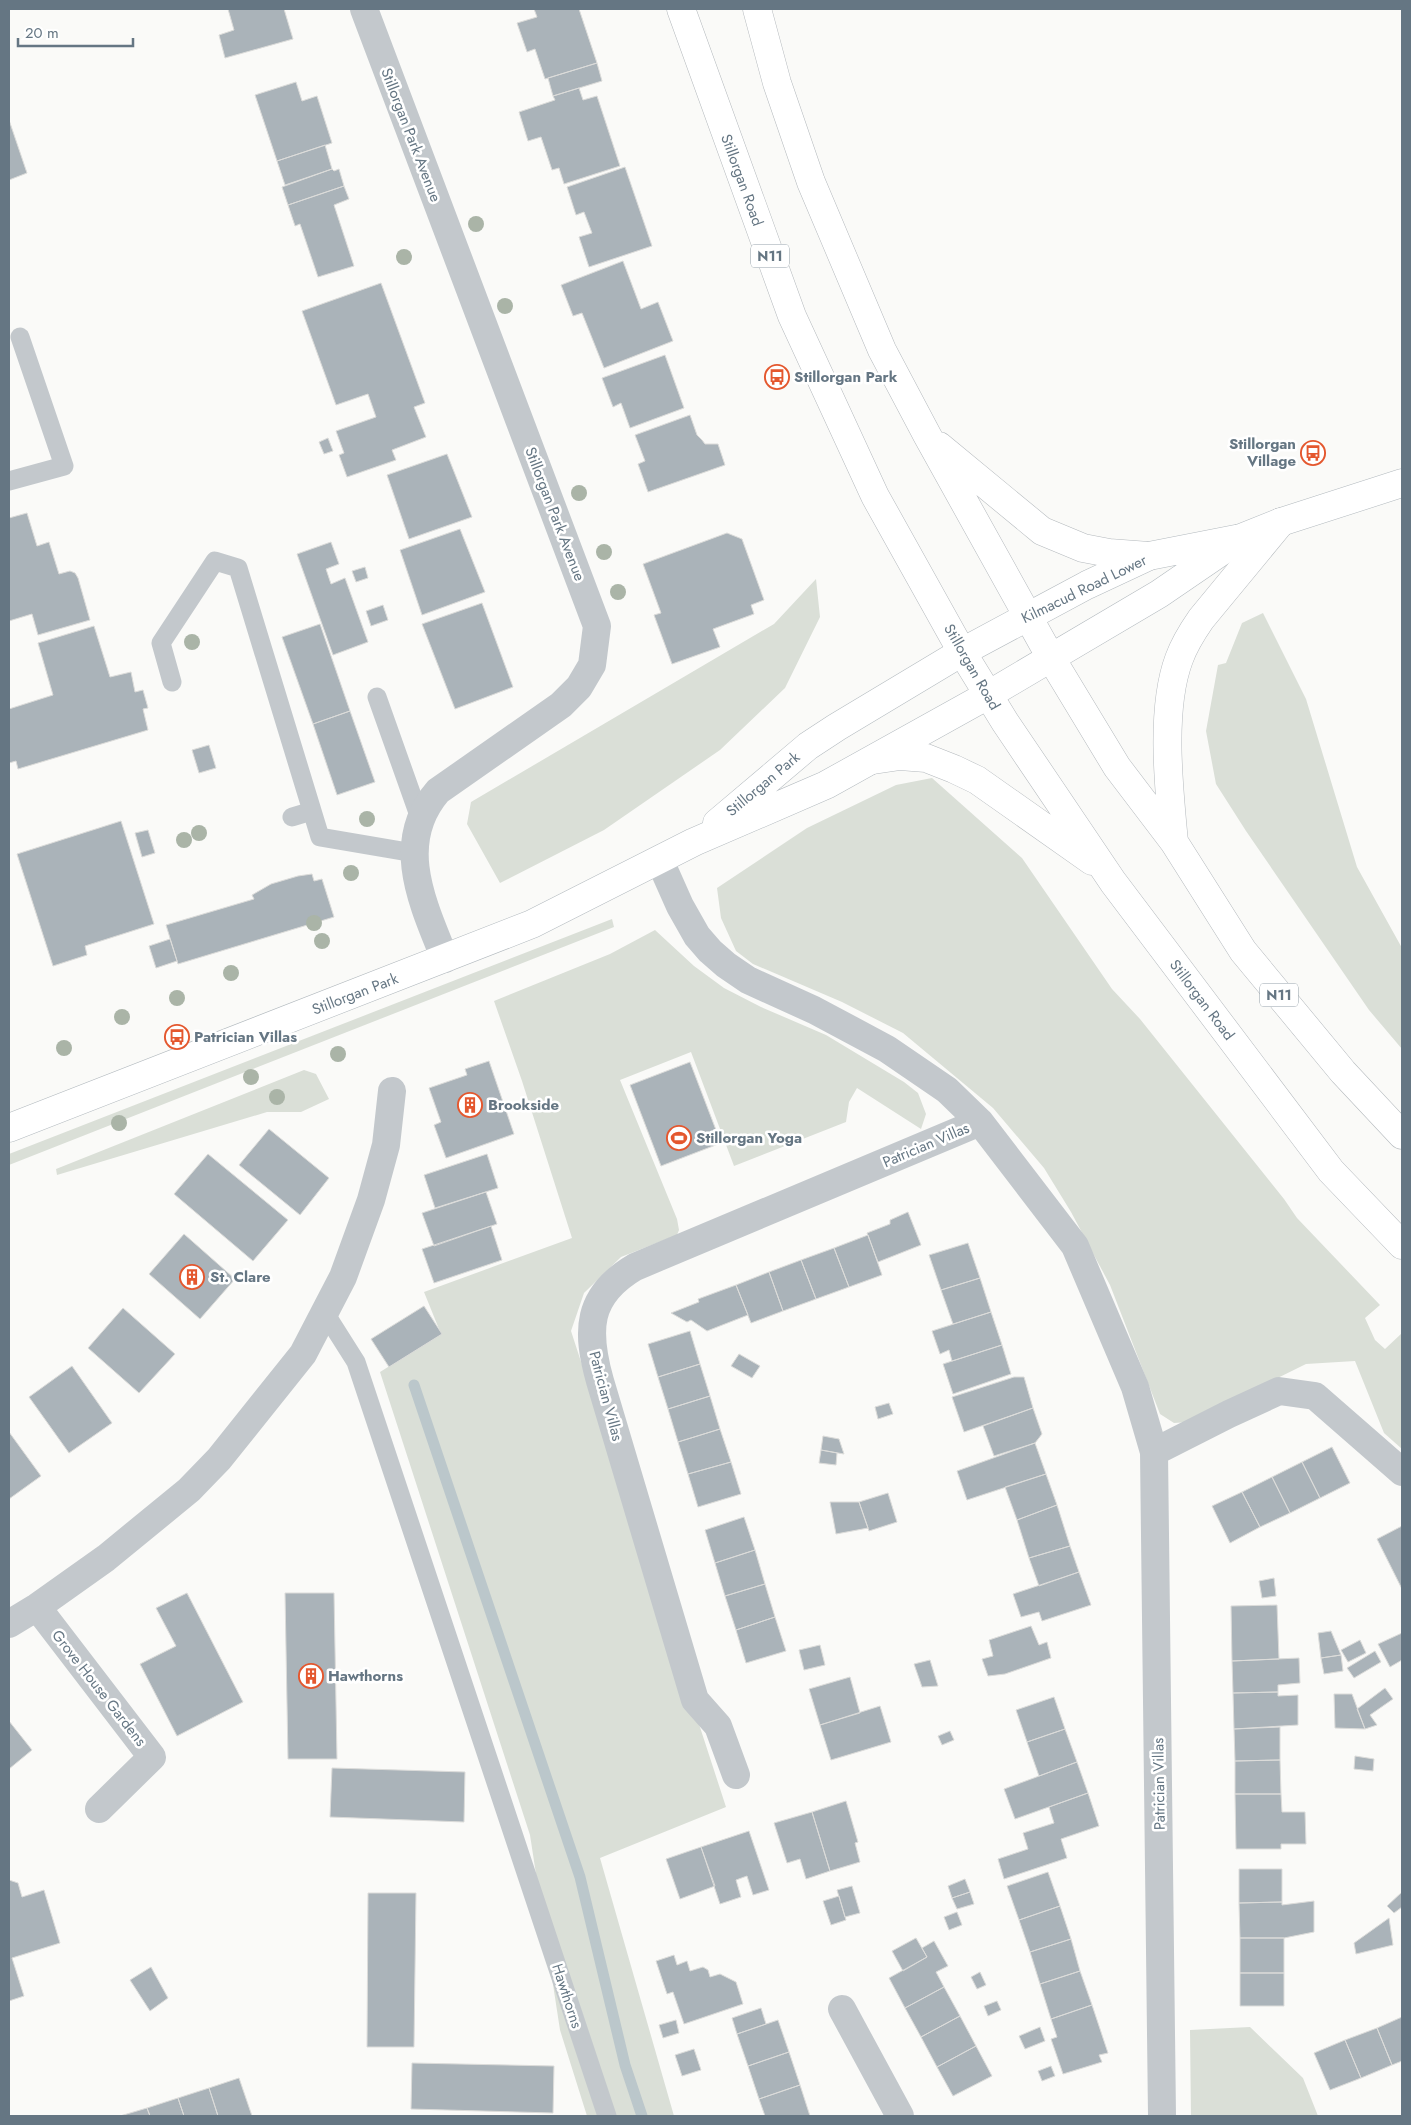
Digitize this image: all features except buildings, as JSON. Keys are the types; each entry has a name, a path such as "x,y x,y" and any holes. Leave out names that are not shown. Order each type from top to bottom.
{"main road":[{"name":"Stillorgan Road","path":"681,9 792,316 875,496 962,652 988,695 1105,870 1331,1171 1402,1245"},
{"name":"N11","path":"757,9 777,82 812,182 882,350 1051,658 1117,767 1174,842 1243,951 1342,1072 1402,1135"},
{"path":"927,435 1042,531 1082,548 1109,554 1149,556"},
{"name":"Kilmacud Road Lower","path":"962,652 1149,556 1241,538 1281,522 1402,483"},
{"path":"1174,842 1170,793 1169,711 1171,689 1178,660 1190,635 1201,619 1281,522"},
{"name":"Kilmacud Road Lower","path":"988,695 1159,594 1241,538"},
{"name":"Stillorgan Park","path":"694,842 808,746 962,652"},
{"name":"Stillorgan Park","path":"9,1128 532,924 660,861 694,842 826,785 988,695"},
{"path":"873,760 900,756 926,758 954,769 977,780 1105,870"}],"street":[{"name":"Stillorgan Park Avenue","path":"364,9 597,626 592,665 579,687 561,705 438,791 427,803 420,821 414,853 416,878 425,908 445,959"},
{"name":"Patrician Villas","path":"660,861 680,906 697,936 726,965 748,980 814,1010 887,1049 947,1090 980,1122 1075,1246 1135,1387 1154,1452 1162,2116"},
{"path":"9,1624 37,1607 106,1558 189,1490 219,1459 303,1354 343,1277 358,1238 386,1145 392,1091"},
{"name":"Patrician Villas","path":"736,1775 718,1726 695,1700 592,1353 590,1329 596,1304 618,1276 634,1267 980,1122"},
{"path":"1154,1452 1279,1391 1315,1396 1402,1472"},
{"name":"Grove House Gardens","path":"37,1607 152,1757 99,1809"},
{"path":"842,2009 900,2116"}],"lane":[{"path":"9,481 64,466 20,337"},
{"path":"172,682 160,643 215,561 238,568 320,837 414,853"},
{"path":"377,697 420,821"},
{"path":"292,817 312,811"},
{"name":"Hawthorns","path":"325,1313 356,1362 607,2116"}],"shaded area":[{"path":"816,579 820,617 785,688 720,750 604,830 500,883 467,824 471,802 774,624"},
{"path":"1263,613 1306,699 1357,867 1402,948 1402,1049 1369,1010 1246,831 1216,784 1206,731 1218,665 1226,663 1242,623"},
{"path":"932,778 1022,858 1112,989 1140,1019 1284,1199 1297,1218 1380,1305 1365,1318 1375,1340 1385,1349 1402,1333 1402,1449 1384,1433 1355,1361 1306,1364 1189,1422 1174,1423 1160,1414 1110,1285 1071,1212 1044,1168 993,1108 903,1033 842,1002 753,964 736,951 721,918 717,888 807,828 896,785"},
{"path":"612,919 614,927 9,1165 9,1154"},
{"path":"655,930 694,966 724,988 761,1007 826,1035 904,1082 918,1093 926,1114 921,1129 857,1088 849,1102 846,1122 734,1166 691,1052 620,1080 677,1219 679,1230 677,1235 621,1257 584,1293 571,1331 726,1807 600,1858 674,2116 587,2116 560,2030 530,1835 380,1372 441,1334 424,1292 572,1238 522,1081 494,1001 610,954"},
{"path":"304,1070 316,1074 329,1099 301,1112 267,1112 57,1175 56,1169"},
{"path":"1250,2027 1303,2078 1318,2116 1191,2116 1190,2030"}],"waterway":[{"path":"414,1385 580,1877 625,2065 642,2116"}],"place":[{"name":"Stillorgan Park","path":"777,377"},
{"name":"Stillorgan Village","path":"1313,453"},
{"name":"Patrician Villas","path":"177,1037"},
{"name":"Brookside","path":"470,1105"},
{"name":"Stillorgan Yoga","path":"679,1138"},
{"name":"St. Clare","path":"192,1277"},
{"name":"Hawthorns","path":"311,1676"}]}
